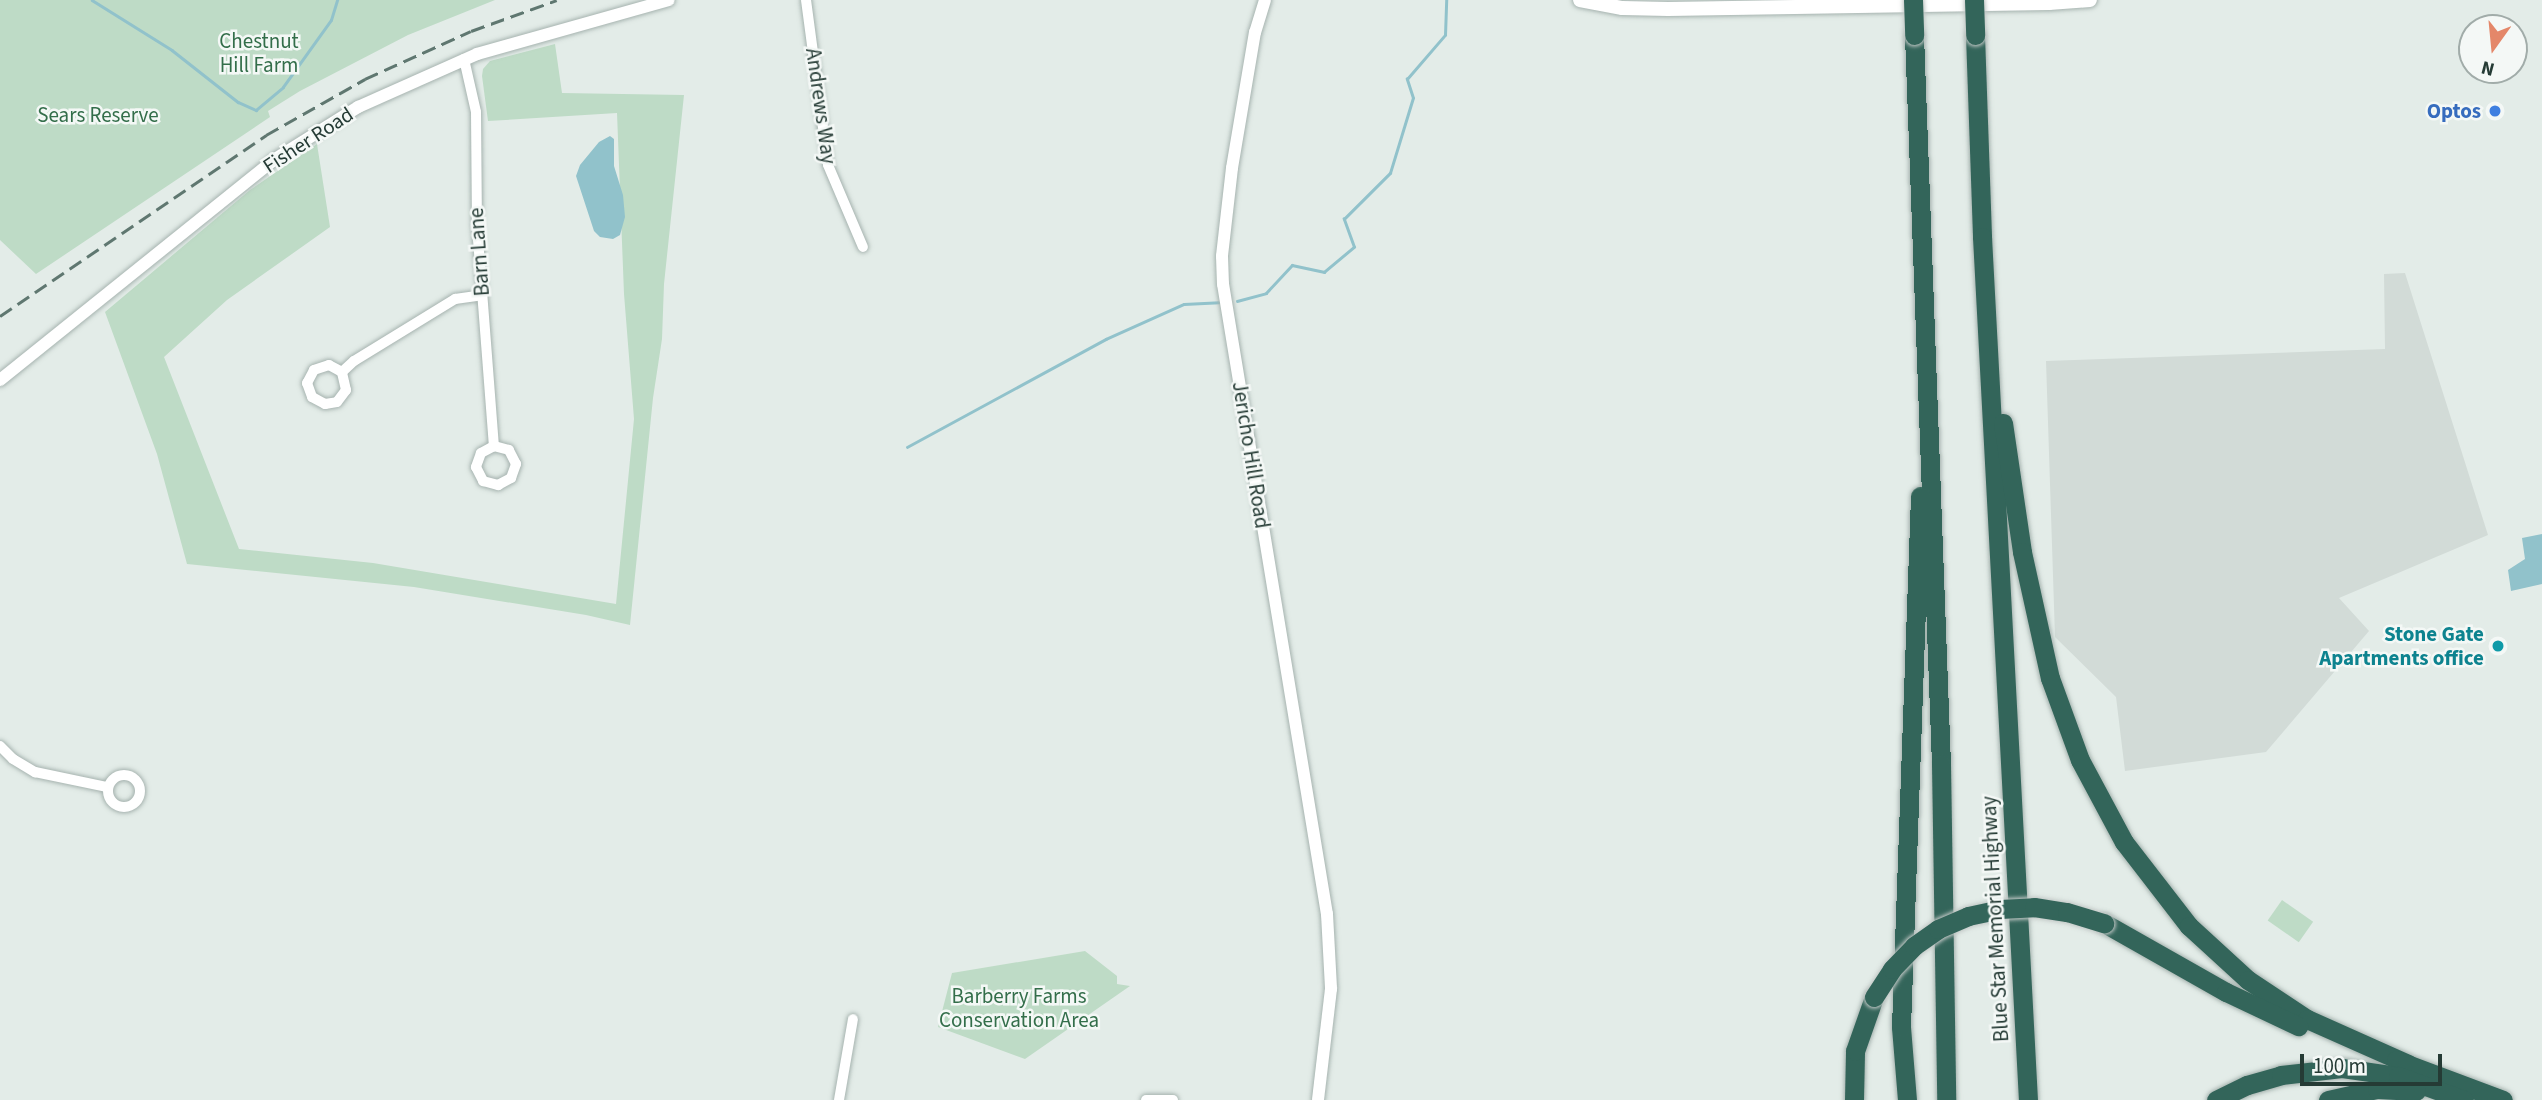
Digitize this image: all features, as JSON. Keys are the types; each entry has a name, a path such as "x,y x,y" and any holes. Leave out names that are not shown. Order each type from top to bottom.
{"highway":[{"path":"1913,0 1941,764 1946,1100"},
{"path":"1974,0 1982,237 2008,464 2029,586 2059,706 2097,796 2155,885 2189,926 2227,962 2298,1014 2408,1064"},
{"name":"Blue Star Memorial Highway","path":"1982,237 2028,1100"},
{"path":"1906,1093 1902,1018 1925,331"},
{"path":"1854,1100 1856,1051 1874,997 1902,958 1945,926 1984,912 2025,907 2060,910 2104,923 2264,1012 2503,1100"},
{"path":"2216,1100 2272,1077 2330,1068 2398,1076 2464,1100"},
{"path":"2328,1100 2355,1093 2390,1089 2419,1091 2454,1100"}],"main road":[{"path":"1580,0 1637,9 2049,4 2090,0"}],"street":[{"name":"Fisher Road","path":"0,380 272,161 358,107 464,59 507,43 669,0"},
{"name":"Andrews Way","path":"806,0 828,165 863,247"},
{"name":"Jericho Hill Road","path":"1265,0 1255,32 1232,168 1223,256 1223,284 1327,910 1331,989 1318,1100"},
{"name":"Barn Lane","path":"464,59 476,112 477,226 494,446"},
{"path":"342,372 455,299 482,295"},
{"path":"328,365 342,372 347,386 340,400 326,404 312,397 307,383 314,370 328,365"},
{"path":"494,446 509,450 516,464 511,478 498,485 483,481 476,467 481,453 494,446"},
{"path":"0,746 13,760 34,772 107,787"},
{"path":"839,1100 853,1019"},
{"path":"1146,1100 1173,1100"}],"shaded area":[{"path":"2405,273 2488,535 2339,598 2369,631 2266,752 2125,771 2116,697 2055,637 2046,361 2385,349 2384,274"}],"green space":[{"name":"Sears Reserve","path":"0,0 495,0 408,35 300,91 268,111 270,117 36,274 0,240"},
{"path":"555,44 562,93 684,95 664,284 662,339 653,398 630,625 586,615 414,587 187,564 157,454 105,312 250,190 317,144 330,227 227,300 164,357 239,549 373,563 616,604 634,419 624,294 617,113 488,121 482,76 483,69 490,61"},
{"path":"2282,900 2313,922 2299,942 2268,920"},
{"name":"Barberry Farms Conservation Area","path":"1085,951 1117,976 1117,984 1130,986 1025,1059 938,1027 952,973"}],"water":[{"path":"610,136 614,139 614,166 623,195 625,217 620,235 613,239 600,237 594,231 576,176 580,165 599,142"},
{"path":"2542,534 2542,584 2511,591 2508,570 2525,559 2522,538"}],"waterway":[{"path":"92,0 172,50 238,102 256,110 283,87 331,20 337,0"},
{"path":"1237,301 1266,293 1292,265 1324,272 1354,247 1344,219 1390,173 1413,98 1407,79 1445,35 1446,0"},
{"path":"907,447 1106,339 1184,304 1219,302"}],"railway":[{"path":"0,316 266,135 365,79 471,31 557,0"}],"place":[{"name":"Optos","path":"2495,111"},
{"name":"Stone Gate Apartments office","path":"2498,646"}],"park label":[{"name":"Chestnut Hill Farm","path":"259,53"}]}
